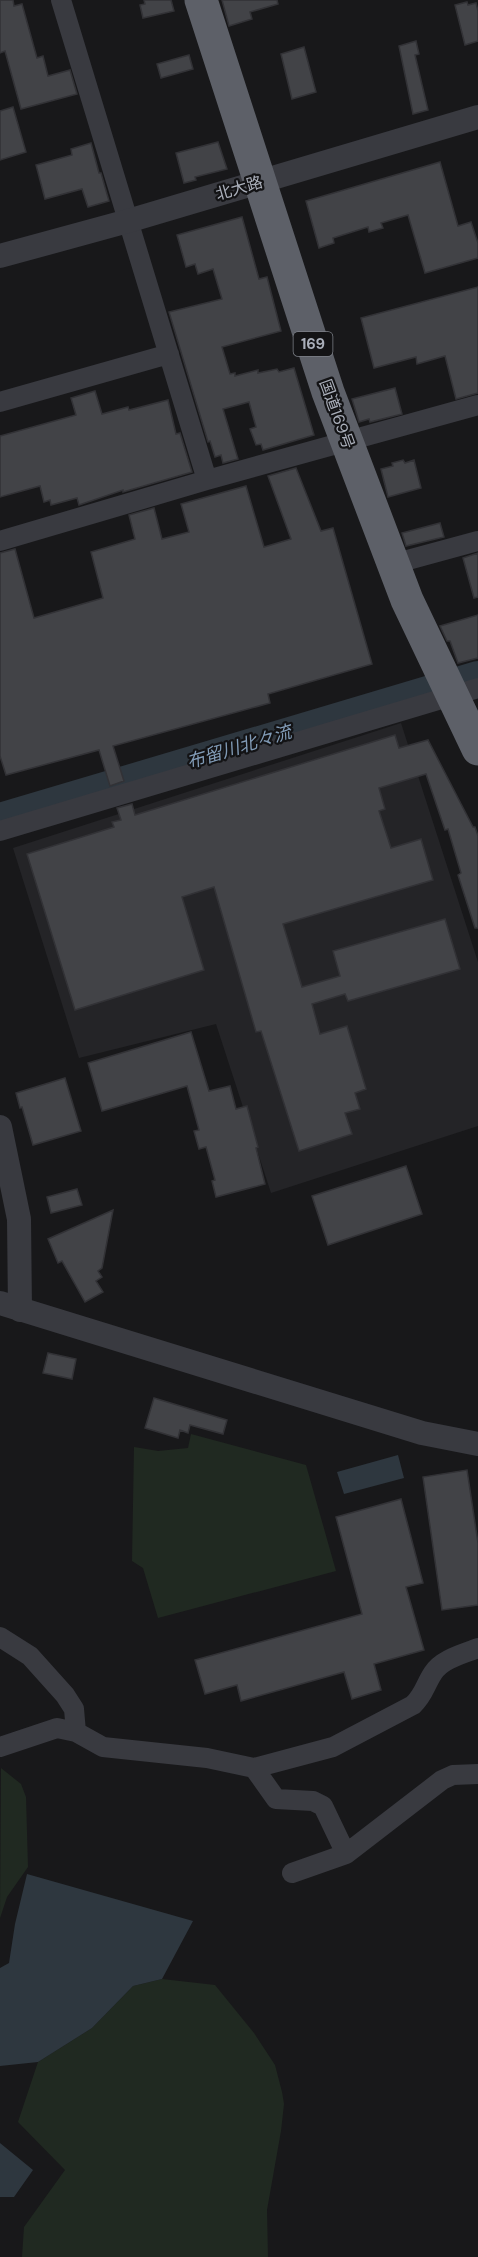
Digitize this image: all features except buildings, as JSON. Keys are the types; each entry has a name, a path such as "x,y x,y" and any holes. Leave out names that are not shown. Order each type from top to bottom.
{"highway":[{"name":"国道169号","path":"201,0 328,392 407,600 455,689 478,749"}],"street":[{"path":"61,0 207,480"},
{"name":"北大路","path":"0,256 128,221 478,117"},
{"path":"0,402 169,354"},
{"path":"0,541 207,480 478,405"},
{"path":"393,564 478,541"},
{"path":"0,831 455,689"},
{"path":"0,1127 19,1219 10,1307 422,1433 478,1444"},
{"path":"0,1636 30,1656 65,1695 74,1709 76,1732"},
{"path":"0,1747 57,1728 76,1732 103,1747 207,1758 254,1768 333,1747 403,1710 422,1697 433,1671 447,1660 478,1648"},
{"path":"254,1768 276,1799 313,1801 323,1806 346,1854"},
{"path":"292,1873 346,1854 453,1774 478,1774"}],"shaded area":[{"path":"401,723 478,962 478,1126 271,1193 216,1024 79,1058 13,848"},
{"path":"191,1434 306,1465 336,1571 158,1618 143,1568 132,1561 134,1447 158,1451 188,1448"},
{"path":"398,1455 404,1478 344,1494 337,1472"},
{"path":"1,1768 21,1784 26,1797 28,1867 7,1897 0,1918"},
{"path":"27,1874 193,1921 162,1979 133,1986 92,2028 38,2062 0,2066 0,1968 9,1963 15,1924"},
{"path":"162,1979 215,1985 254,2033 275,2065 284,2104 267,2210 268,2257 22,2257 24,2227 65,2170 18,2122 38,2062 92,2028 133,1986"},
{"path":"0,2143 33,2170 14,2197 0,2197"}],"waterway":[{"name":"布留川北々流","path":"0,818 478,676"}]}
